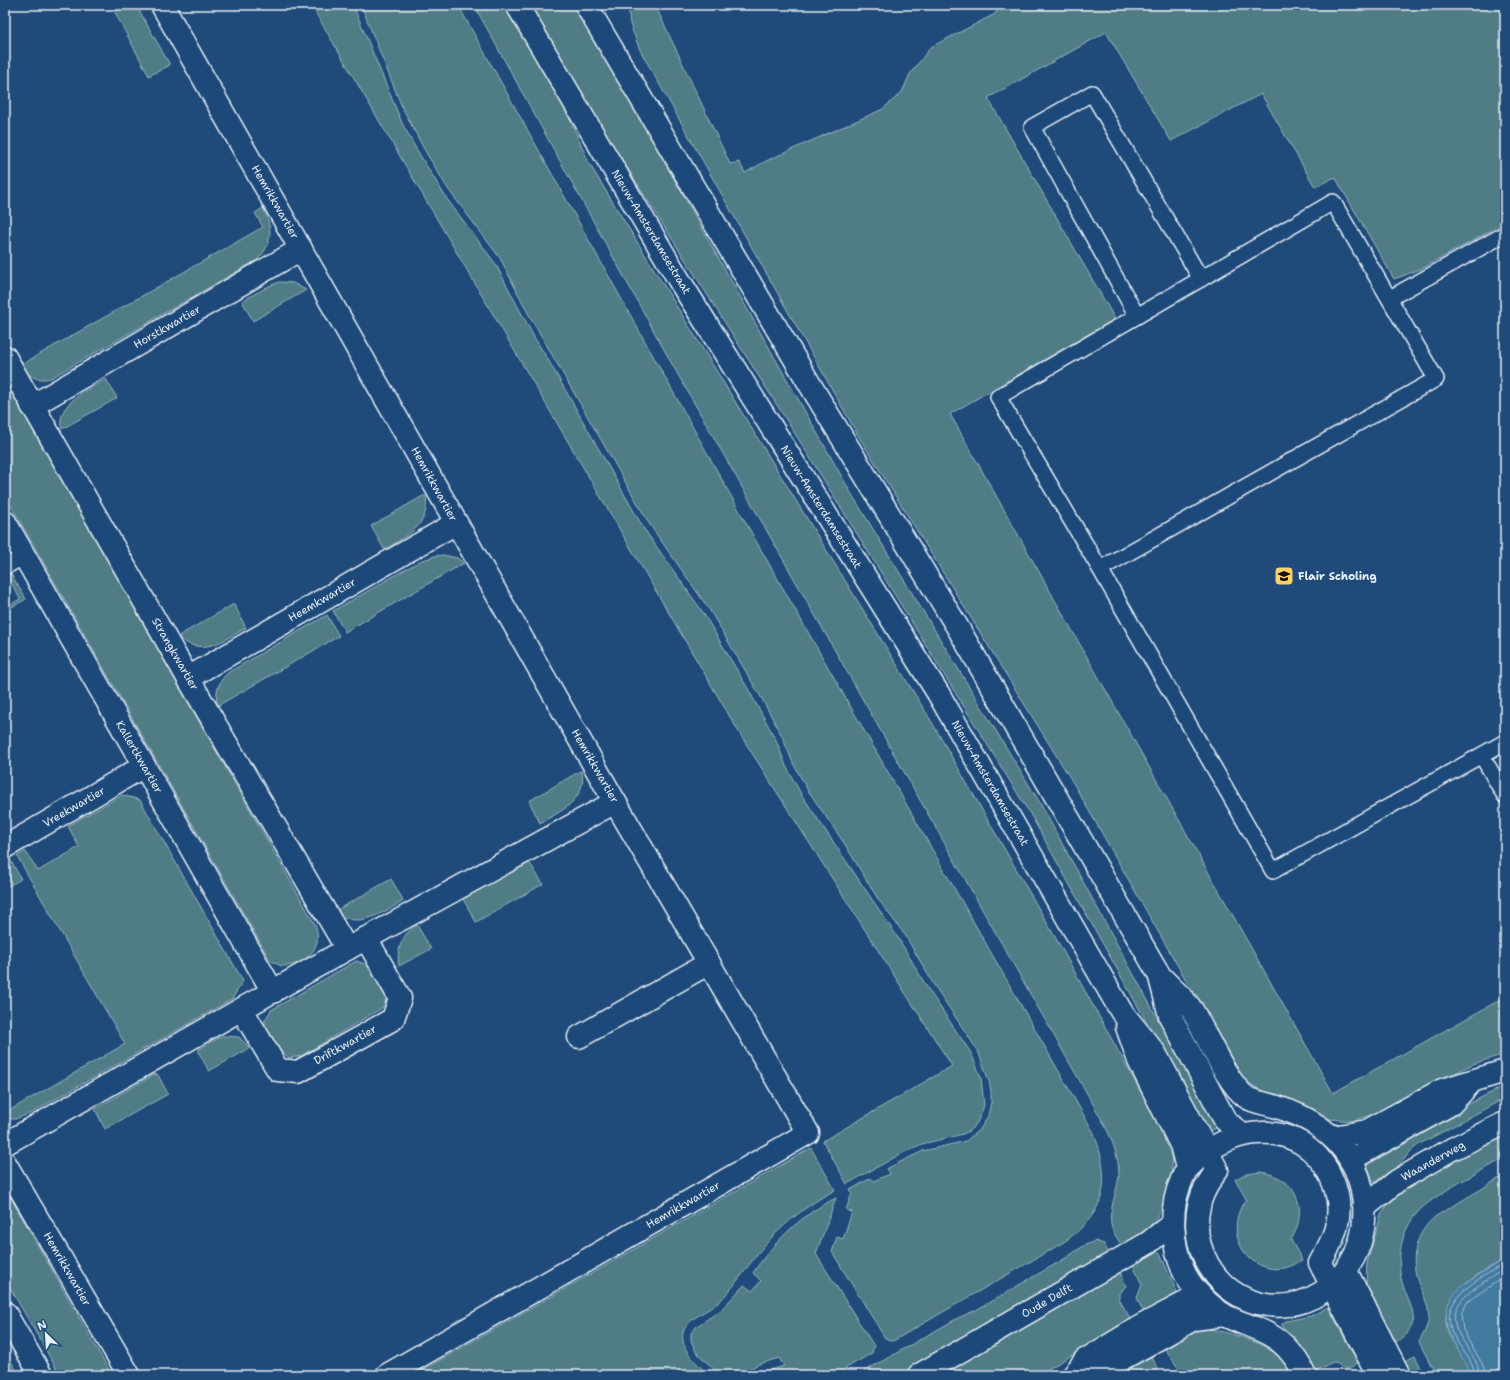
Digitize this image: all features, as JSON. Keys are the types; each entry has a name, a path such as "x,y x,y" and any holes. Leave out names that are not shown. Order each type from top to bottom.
{"street":[{"name":"Hemrikkwartier","path":"162,5 615,802 808,1133 387,1375"},
{"name":"Nieuw-Amsterdamsestraat","path":"517,5 679,280 938,693 1121,1012 1139,1061 1181,1145 1187,1168"},
{"path":"586,5 808,381 958,628 1160,976 1191,1008 1234,1085 1247,1098 1303,1116 1333,1137 1350,1160 1360,1182 1365,1207 1363,1230 1359,1244 1339,1279 1317,1296 1298,1303 1278,1306 1251,1300 1238,1295 1222,1283 1202,1254 1197,1224 1200,1201 1207,1185 1213,1161 1224,1141 1241,1134 1257,1132 1273,1133 1289,1137 1303,1144 1316,1154 1326,1166 1335,1184 1339,1204 1338,1224 1332,1243 1320,1263 1339,1279 1399,1375"},
{"name":"Horstkwartier","path":"32,406 301,249"},
{"name":"Strangkwartier","path":"5,357 188,678 347,949"},
{"name":"Kallertkwartier","path":"5,522 273,992"},
{"name":"Heemkwartier","path":"188,678 456,523"},
{"name":"Vreekwartier","path":"5,848 144,766"},
{"path":"5,1144 366,938 615,802"},
{"name":"Driftkwartier","path":"242,1010 278,1070 298,1072 393,1019 400,998 366,938"},
{"path":"578,1037 709,963"},
{"path":"1160,976 1170,1016 1225,1120 1241,1134"},
{"name":"Nieuw-Amsterdamsestraat","path":"1121,1012 1155,1053 1213,1161"},
{"path":"1333,1137 1367,1131 1442,1090 1505,1071"},
{"path":"1326,1166 1350,1160 1451,1104 1472,1081"},
{"name":"Waanderweg","path":"1365,1207 1397,1181 1452,1149 1505,1123"},
{"path":"1213,1161 1187,1168 1176,1198 1173,1223 1176,1249 1185,1273 1200,1294 1224,1315 1271,1335 1294,1354 1305,1375"},
{"name":"Hemrikkwartier","path":"5,1163 129,1375"},
{"name":"Oude Delft","path":"919,1375 1142,1246 1173,1223"},
{"path":"1339,1279 1378,1375"},
{"path":"1074,1375 1085,1360 1143,1325 1222,1283"},
{"path":"5,1313 41,1375"},
{"path":"1093,1375 1194,1320 1224,1315"}],"lane":[{"path":"1137,316 1032,127 1092,93 1201,279"},
{"path":"1100,569 1436,379 1333,202 998,397 1100,569 1273,871 1505,742"},
{"path":"1390,298 1505,234"},
{"path":"5,566 24,556"},
{"path":"1482,756 1505,796"}],"green space":[{"path":"111,5 136,5 170,65 149,76"},
{"path":"311,5 353,5 402,123 415,147 447,199 495,263 535,339 644,529 702,611 747,687 776,740 786,766 801,794 900,941 928,989 971,1053 981,1077 984,1106 977,1123 969,1131 963,1134 922,1144 906,1151 847,1184 823,1141 952,1066 743,739"},
{"path":"361,5 458,5 756,541 1094,1133 1103,1166 1104,1180 1102,1194 1090,1219 1064,1242 893,1341 885,1338 832,1252 837,1237 843,1239 852,1212 846,1210 852,1193 850,1190 871,1178 873,1181 890,1174 886,1169 923,1151 966,1141 981,1128 988,1116 991,1102 991,1091 978,1051 934,985 905,935 878,899 844,843 807,789 793,763 782,736 762,699 709,609 650,525 528,313 500,258 448,189 424,149 402,107"},
{"path":"474,5 509,5 557,90 590,165 930,719 1063,951 1169,1143 1172,1167 1163,1205 1150,1227 1141,1235 1122,1246 1115,1235 1110,1219 1119,1175 1118,1160 1102,1120 672,364"},
{"path":"528,5 576,5 851,493 1040,803 1217,1127 1210,1131 1206,1128 1029,812 804,448 580,93"},
{"path":"628,5 655,5 730,164 739,162 745,173 766,161 883,109 902,92 910,74 931,47 995,14 1000,5 1505,5 1505,223 1421,269 1394,279 1335,177 1315,187 1261,94 1171,141 1106,32 988,98 1115,319 950,414 1333,1093 1505,997 1505,1054 1473,1064 1374,1114 1351,1121 1330,1119 1264,1093 1242,1078 1072,781 859,437 640,50 630,24"},
{"path":"263,208 269,222 270,236 266,248 257,260 51,378 34,378 25,369 23,365 31,359 263,227 255,213"},
{"path":"279,282 293,283 306,290 253,321 242,301"},
{"path":"106,379 117,398 62,429 61,420 63,412 68,405 82,393"},
{"path":"5,381 315,924 317,941 315,948 305,959 297,963 281,966 270,960 5,495"},
{"path":"423,496 426,496 426,511 424,517 412,532 390,547 384,549 371,526"},
{"path":"443,555 457,558 464,563 345,632 333,611 420,561"},
{"path":"11,574 26,599 5,611 5,608 20,599 7,575"},
{"path":"234,604 246,628 213,645 196,646 188,644 179,638 180,635"},
{"path":"327,615 339,636 219,705 217,704 218,686 229,672"},
{"path":"582,771 582,781 580,790 576,797 570,804 540,823 529,801"},
{"path":"122,795 140,800 243,981 232,999 31,1113 15,1119 5,1119 5,1113 125,1044 17,856 25,851 38,871 79,847 68,826"},
{"path":"10,859 21,879 5,888 5,862"},
{"path":"529,862 543,884 476,922 463,899"},
{"path":"391,879 403,900 402,902 377,915 360,920 352,920 343,917 335,911"},
{"path":"417,925 431,949 399,966 398,954 401,943 407,933"},
{"path":"356,961 369,965 380,980 386,997 382,1008 301,1056 289,1058 277,1048 265,1026 265,1020 271,1010"},
{"path":"222,1036 239,1037 250,1048 209,1071 199,1053 199,1049"},
{"path":"155,1074 158,1075 168,1094 105,1129 95,1109"},
{"path":"1505,1086 1505,1098 1418,1145 1409,1153 1398,1167 1376,1181 1373,1181 1367,1164 1368,1162 1476,1100"},
{"path":"1505,1133 1505,1158 1458,1183 1434,1198 1417,1213 1407,1228 1401,1246 1400,1273 1412,1308 1413,1323 1410,1329 1393,1344 1368,1294 1366,1285 1367,1263 1381,1215 1388,1204 1403,1190"},
{"path":"811,1148 835,1190 803,1210 775,1234 766,1243 725,1296 716,1305 693,1319 685,1328 683,1333 684,1346 695,1362 709,1375 414,1375"},
{"path":"1261,1172 1274,1175 1284,1181 1297,1197 1299,1218 1291,1240 1302,1260 1287,1267 1272,1268 1258,1264 1247,1256 1240,1244 1236,1230 1238,1215 1246,1199 1235,1179 1247,1174"},
{"path":"1505,1175 1505,1258 1471,1279 1453,1298 1448,1308 1446,1321 1449,1335 1472,1375 1436,1375 1419,1342 1428,1323 1429,1313 1414,1266 1414,1256 1419,1238 1423,1230 1436,1216"},
{"path":"5,1188 112,1375 60,1375 5,1279"},
{"path":"836,1198 816,1254 874,1346 872,1353 834,1375 754,1375 784,1366 779,1358 759,1364 737,1375 720,1375 696,1352 691,1341 691,1333 697,1326 721,1310 744,1285 752,1291 761,1281 753,1273 779,1240 812,1212"},
{"path":"1095,1241 1104,1244 1109,1254 904,1375 858,1375 956,1319 976,1310 1064,1259 1085,1245"},
{"path":"1157,1251 1160,1253 1177,1293 1144,1313 1137,1298 1142,1285 1133,1265"},
{"path":"1120,1272 1126,1286 1119,1293 1119,1299 1131,1320 1038,1375 941,1375"},
{"path":"1328,1307 1358,1363 1346,1369 1333,1362 1316,1371 1296,1339 1283,1327 1282,1324 1286,1321 1311,1316"},
{"path":"1207,1329 1238,1336 1263,1346 1283,1360 1293,1375 1183,1375 1163,1346 1194,1331"},
{"path":"5,1351 19,1375 5,1375"},
{"path":"1151,1354 1160,1375 1115,1375"},
{"path":"1415,1356 1425,1375 1410,1375 1403,1362"}],"water":[{"path":"1505,1258 1505,1375 1472,1375 1453,1341 1446,1319 1447,1308 1452,1297 1462,1286"}],"place":[{"name":"Flair Scholing","path":"1284,576"}]}
